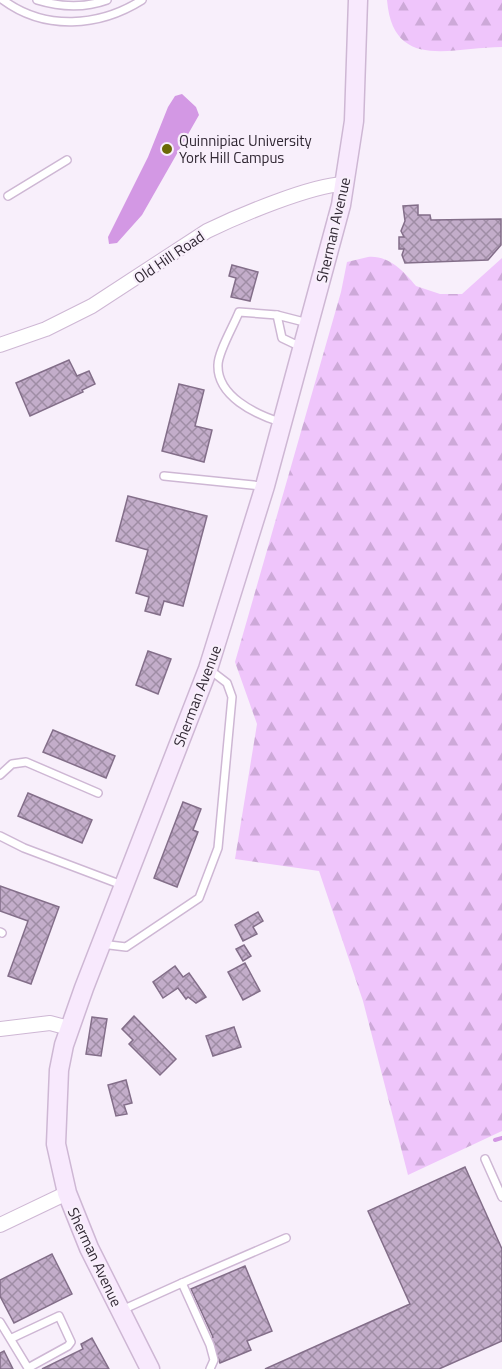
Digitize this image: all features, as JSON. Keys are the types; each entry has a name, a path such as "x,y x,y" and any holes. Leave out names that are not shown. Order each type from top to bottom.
{"main road":[{"name":"Sherman Avenue","path":"150,1369 75,1218 67,1193 56,1144 55,1121 59,1070 69,1028 208,669 265,486 311,323 344,184 356,99 358,0"}],"street":[{"name":"Old Hill Road","path":"0,345 80,312 197,236 225,222 322,187 344,184"},
{"path":"0,1029 50,1023 69,1028"},
{"path":"0,1225 67,1193"}],"lane":[{"path":"3,0 28,15 74,23 106,18 142,0"},
{"path":"37,0 65,6 83,6 107,0"},
{"path":"8,196 67,160"},
{"path":"283,422 258,415 242,404 221,382 218,364 239,312 277,315 311,323"},
{"path":"277,315 282,338 303,348"},
{"path":"164,476 265,486"},
{"path":"101,944 126,947 199,898 218,848 232,697 227,683 208,669"},
{"path":"0,775 12,765 26,762 98,793"},
{"path":"1,840 100,879 124,886"},
{"path":"485,1159 502,1197"},
{"path":"120,1311 286,1238"},
{"path":"182,1283 210,1345 214,1360 210,1369"},
{"path":"0,1322 12,1338 28,1368 68,1347 71,1342 59,1316 12,1338"}],"green space":[{"path":"387,0 502,0 502,47 445,51 413,47 400,38 392,23"},
{"path":"376,257 389,262 401,270 416,286 440,294 462,294 502,258 502,1131 408,1175 363,1001 319,871 235,859 257,724 235,662 341,292 347,262"}],"shaded area":[{"path":"182,94 196,107 199,115 142,215 117,243 109,244 108,237 148,157 168,107 175,96"}],"building":[{"path":"418,205 418,215 430,215 431,220 501,219 501,245 488,260 405,263 402,255 404,249 399,249 399,237 404,237 401,231 405,221 403,206"},
{"path":"232,265 258,272 250,301 231,297 236,278 229,276"},
{"path":"69,360 77,376 89,371 95,384 82,390 83,392 30,416 16,383"},
{"path":"179,384 204,390 195,426 212,430 204,462 162,451"},
{"path":"128,496 207,516 183,606 164,601 160,615 145,611 149,597 136,593 148,550 116,541"},
{"path":"148,651 171,659 158,694 136,685"},
{"path":"53,730 115,756 106,778 43,752"},
{"path":"28,793 92,820 82,843 18,816"},
{"path":"183,802 201,809 193,830 198,832 177,887 154,878"},
{"path":"0,886 59,907 31,984 8,976 28,921 0,911"},
{"path":"258,912 263,921 253,927 257,934 243,941 235,925"},
{"path":"244,945 251,956 243,961 236,949"},
{"path":"245,963 260,991 243,1000 228,972"},
{"path":"175,966 183,977 189,973 206,997 196,1003 188,997 186,999 178,988 163,998 153,982"},
{"path":"134,1016 176,1059 160,1075 129,1044 133,1040 122,1029"},
{"path":"92,1017 107,1019 101,1056 86,1054"},
{"path":"234,1027 241,1047 213,1056 206,1036"},
{"path":"126,1080 132,1103 124,1105 127,1114 116,1116 108,1085"},
{"path":"465,1167 502,1249 502,1341 439,1369 265,1369 410,1304 368,1211"},
{"path":"52,1254 72,1294 14,1323 0,1296 0,1280"},
{"path":"245,1266 272,1331 247,1341 251,1350 220,1363 210,1338 213,1337 191,1289"},
{"path":"92,1338 109,1369 42,1369 83,1349 81,1344"},
{"path":"4,1351 13,1369 0,1369 0,1353"}],"waterway":[{"path":"495,1140 502,1138"}],"place":[{"name":"Quinnipiac University York Hill Campus","path":"167,149"}]}
